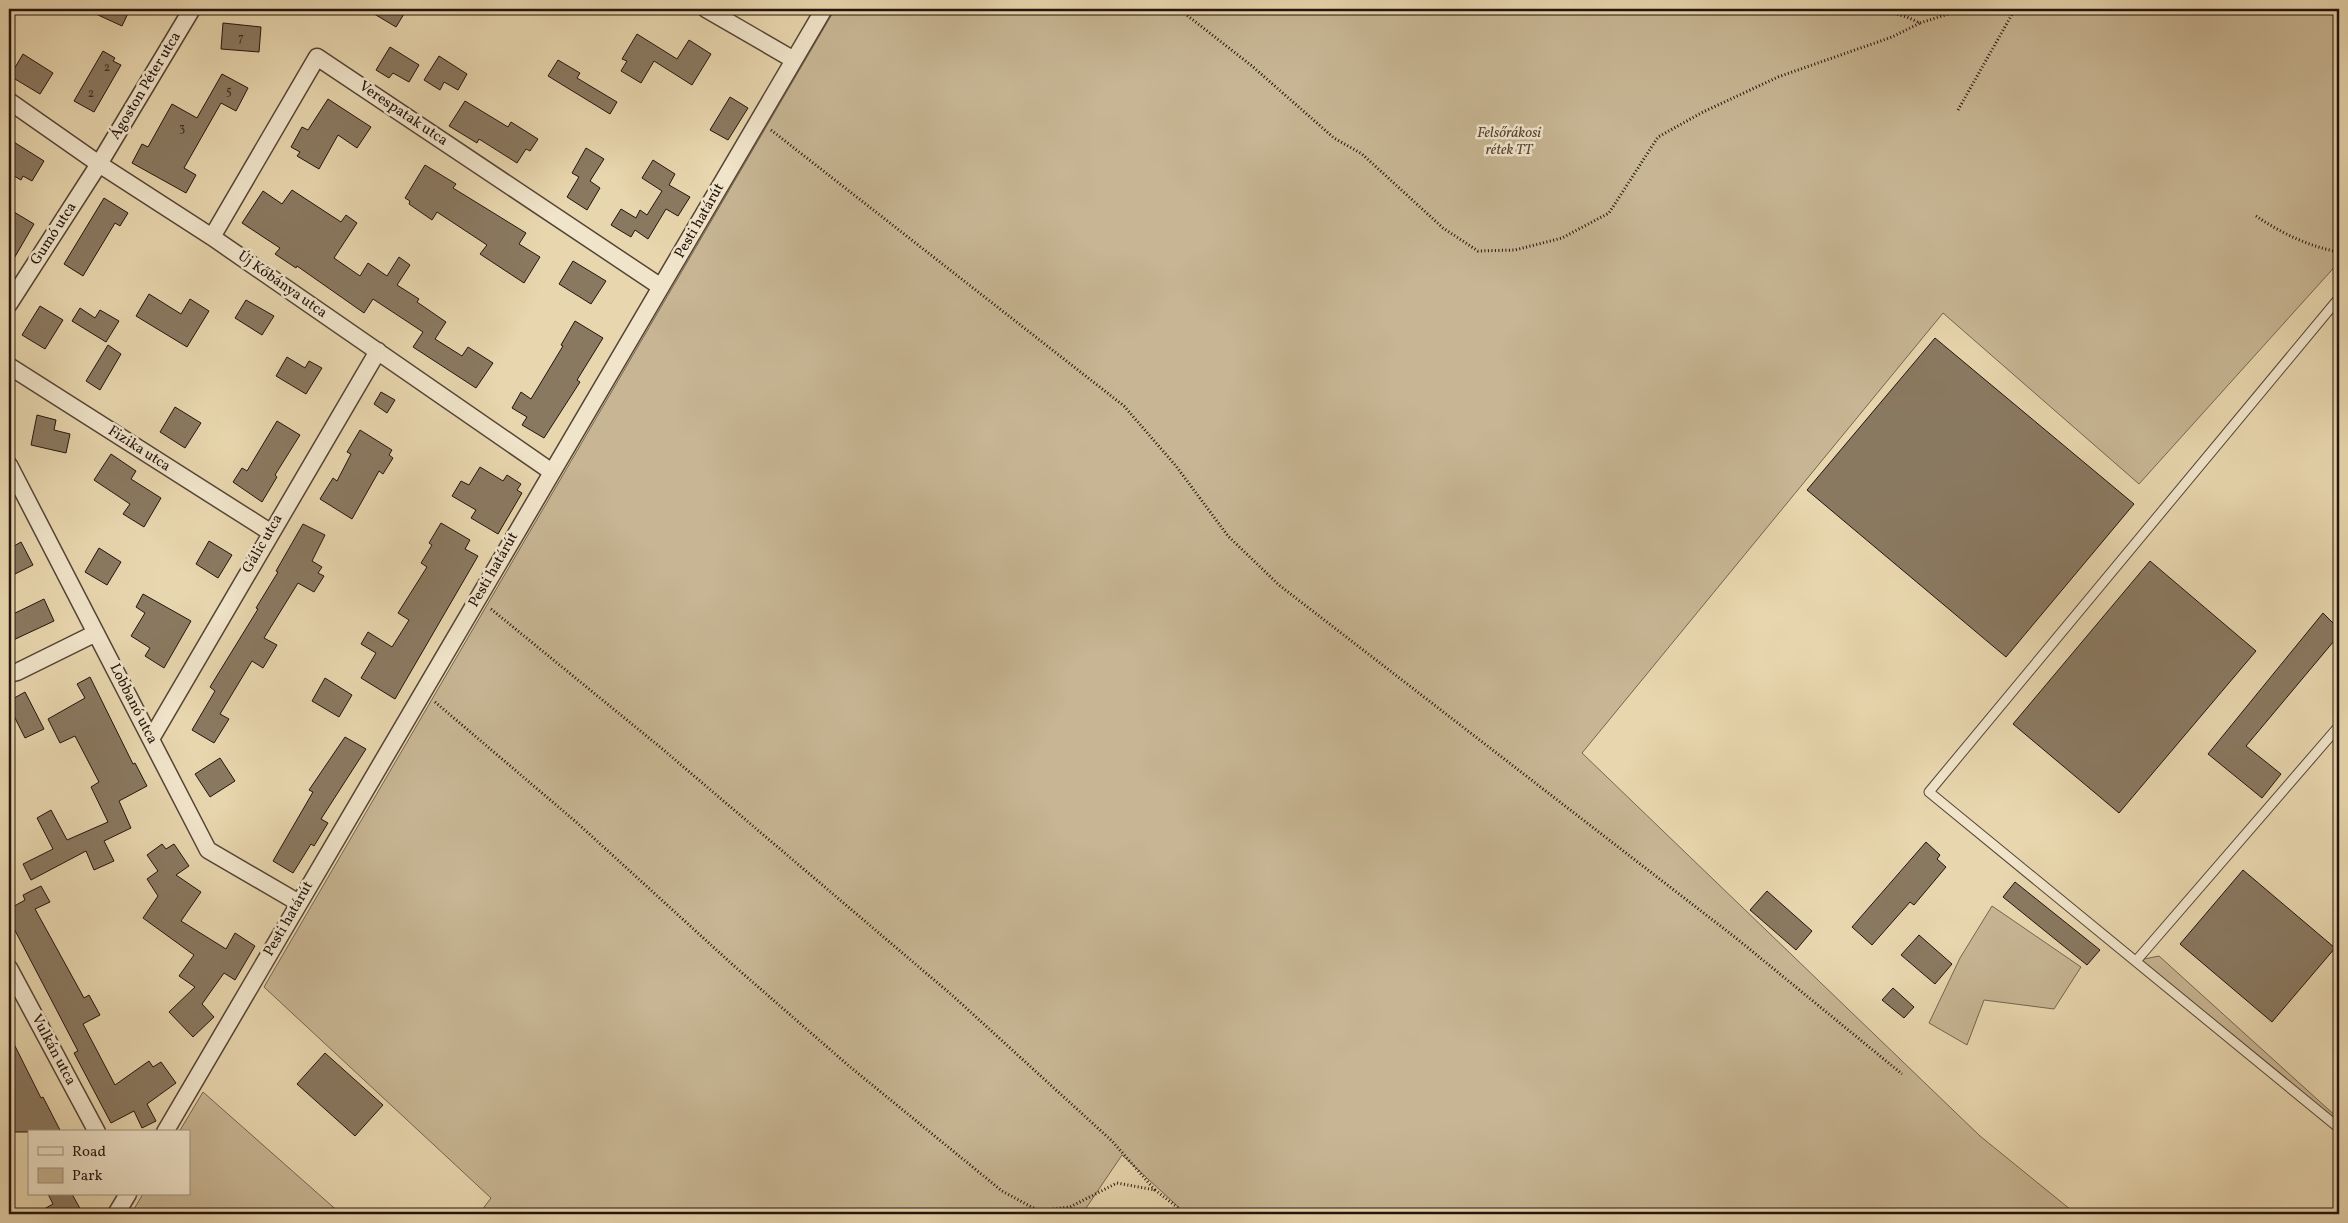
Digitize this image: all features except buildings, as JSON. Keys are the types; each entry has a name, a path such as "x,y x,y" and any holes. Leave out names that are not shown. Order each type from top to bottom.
{"street":[{"name":"Ágoston Péter utca","path":"99,164 192,9"},
{"path":"706,9 794,60"},
{"name":"Pesti határút","path":"166,1130 824,9"},
{"name":"Verespatak utca","path":"212,237 317,57 661,287"},
{"name":"Új Kőbánya utca","path":"9,101 99,164 212,237 552,472"},
{"name":"Gumó utca","path":"9,304 99,164"},
{"name":"Gálic utca","path":"151,739 270,532 378,351"},
{"name":"Fizika utca","path":"9,366 270,532"},
{"name":"Lobbanó utca","path":"9,465 208,850 299,903"},
{"path":"9,674 96,634"},
{"name":"Vulkán utca","path":"9,968 96,1130"},
{"path":"116,1214 127,1196"}],"lane":[{"path":"2339,298 1929,792 2339,1128"},
{"path":"2136,962 2339,726"}],"path":[{"path":"1179,9 1252,66 1334,138 1362,154 1443,228 1478,252 1514,250 1562,238 1609,213 1658,137 1703,112 1778,77 1892,36 1920,23 1964,9 2012,14"},
{"path":"1877,9 1920,23"},
{"path":"1958,110 2015,9"},
{"path":"758,121 1124,406 1176,466 1228,536 1279,585 1736,938 1902,1074"},
{"path":"2256,216 2277,230 2328,250 2339,252"},
{"path":"480,595 494,614 660,747 953,996 1112,1142 1155,1190 1186,1214"},
{"path":"423,692 575,821 733,965 849,1066 1002,1191 1040,1211 1070,1206 1117,1183 1155,1190"},
{"path":"1069,1214 1070,1206"}],"green space":[{"name":"Felsőrákosi rétek TT","path":"835,9 2339,9 2339,262 2139,484 1943,313 1582,753 1980,1136 2076,1214 1186,1214 1122,1155 1082,1214 479,1214 491,1198 264,987"},
{"path":"1992,906 2081,967 2054,1009 1984,1000 1967,1045 1929,1023 1960,958"},
{"path":"2159,956 2339,1119 2339,1133 2139,960"},
{"path":"203,1092 341,1214 131,1214 142,1196 190,1196 190,1130 180,1130"}]}
